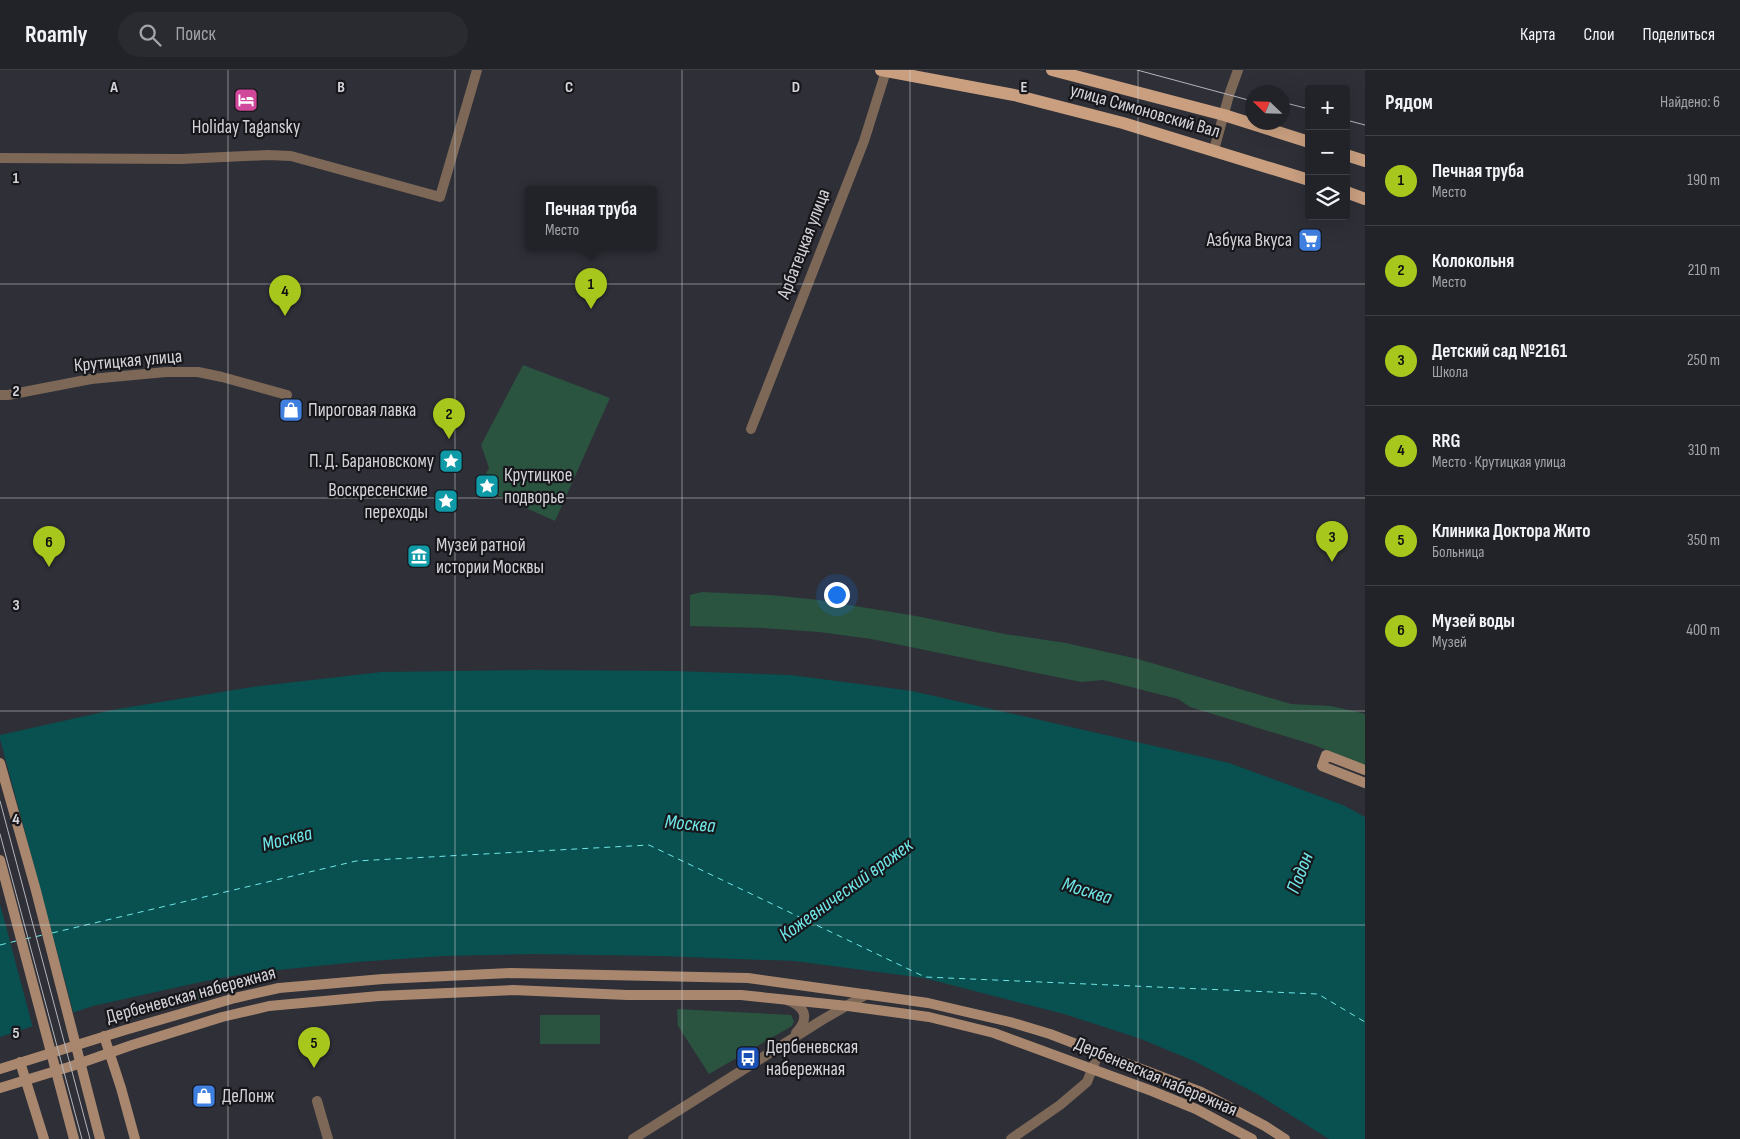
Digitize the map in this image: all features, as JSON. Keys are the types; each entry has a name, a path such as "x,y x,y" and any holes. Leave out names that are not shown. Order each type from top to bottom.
{"main road":[{"name":"улица Симоновский Вал","path":"884,70 1014,95 1123,122 1305,179"},
{"name":"улица Симоновский Вал","path":"1052,70 1224,115 1305,141"},
{"path":"1350,156 1365,161"},
{"path":"1350,193 1365,199"},
{"path":"1365,770 1326,755 1322,766 1365,783"},
{"path":"0,763 100,1139"},
{"path":"0,860 74,1139"},
{"name":"Дербеневская набережная","path":"0,1069 104,1036 235,998 279,988 383,979 511,973 748,978 928,1003 1010,1022 1050,1034 1201,1092 1265,1126 1285,1139"},
{"name":"Дербеневская набережная","path":"0,1088 110,1052 222,1018 269,1006 379,996 513,990 627,995 741,995 848,1006 929,1017 994,1033 1196,1109 1252,1139"},
{"path":"104,1036 135,1139"},
{"path":"20,1062 44,1139"}],"street":[{"path":"0,158 172,159 268,155 291,156 440,197 477,70"},
{"name":"Арбатецкая улица","path":"751,429 864,141 884,70"},
{"path":"1214,150 1238,70"},
{"name":"Крутицкая улица","path":"0,395 91,379 166,372 198,372 287,395"},
{"path":"633,1139 788,1041 867,994"},
{"path":"784,999 800,1007 804,1016 803,1025 788,1041"},
{"path":"1011,1139 1060,1105 1087,1082 1099,1052"},
{"path":"317,1101 328,1139"}],"shaded area":[{"path":"523,365 610,398 555,521 479,487 489,468 481,445"},
{"path":"702,592 770,595 819,600 916,616 1005,634 1066,643 1138,659 1291,704 1331,706 1362,713 1365,714 1365,766 1314,745 1190,707 1178,699 1103,680 1081,682 871,639 819,632 690,626 690,595"},
{"path":"228,985 228,989 203,999 130,1017 144,1003"},
{"path":"677,1009 791,1015 794,1021 792,1026 709,1074 678,1026"},
{"path":"540,1015 600,1015 600,1044 540,1044"}],"water":[{"path":"674,671 791,675 912,691 1229,763 1343,805 1365,817 1365,1139 1329,1139 1259,1095 1194,1061 1141,1039 1064,1014 924,978 794,961 533,954 444,956 357,962 249,973 201,982 93,1006 0,1037 0,735 112,710 252,687 381,672"}],"pier":[{"path":"0,739 74,1015 33,1028 0,904"}],"ferry route":[{"path":"52,933 356,861 649,845 925,977 1318,994 1365,1022"},
{"path":"25,939 43,935"},
{"path":"0,945 16,941"}],"tram line":[{"path":"1137,70 1245,99"},
{"path":"1290,104 1305,108"},
{"path":"1350,121 1365,125"},
{"path":"0,801 90,1139"},
{"path":"0,834 82,1139"}],"place":[{"name":"Holiday Tagansky","path":"246,100"},
{"name":"Азбука Вкуса","path":"1310,240"},
{"name":"Печная труба","path":"591,309"},
{"name":"RRG","path":"285,316"},
{"name":"Пироговая лавка","path":"291,410"},
{"name":"Колокольня","path":"449,439"},
{"name":"П. Д. Барановскому","path":"451,461"},
{"name":"Крутицкое подворье","path":"487,486"},
{"name":"Воскресенские переходы","path":"446,501"},
{"name":"Музей ратной истории Москвы","path":"419,556"},
{"name":"Детский сад №2161","path":"1332,562"},
{"name":"Музей воды","path":"49,567"},
{"name":"Дербеневская набережная","path":"748,1058"},
{"name":"Клиника Доктора Жито","path":"314,1068"},
{"name":"ДеЛонж","path":"204,1096"}],"water label":[{"name":"Москва","path":"690,824"},
{"name":"Москва","path":"287,839"},
{"name":"Подон","path":"1300,873"},
{"name":"Кожевнический вражек","path":"846,890"},
{"name":"Москва","path":"1087,891"}]}
